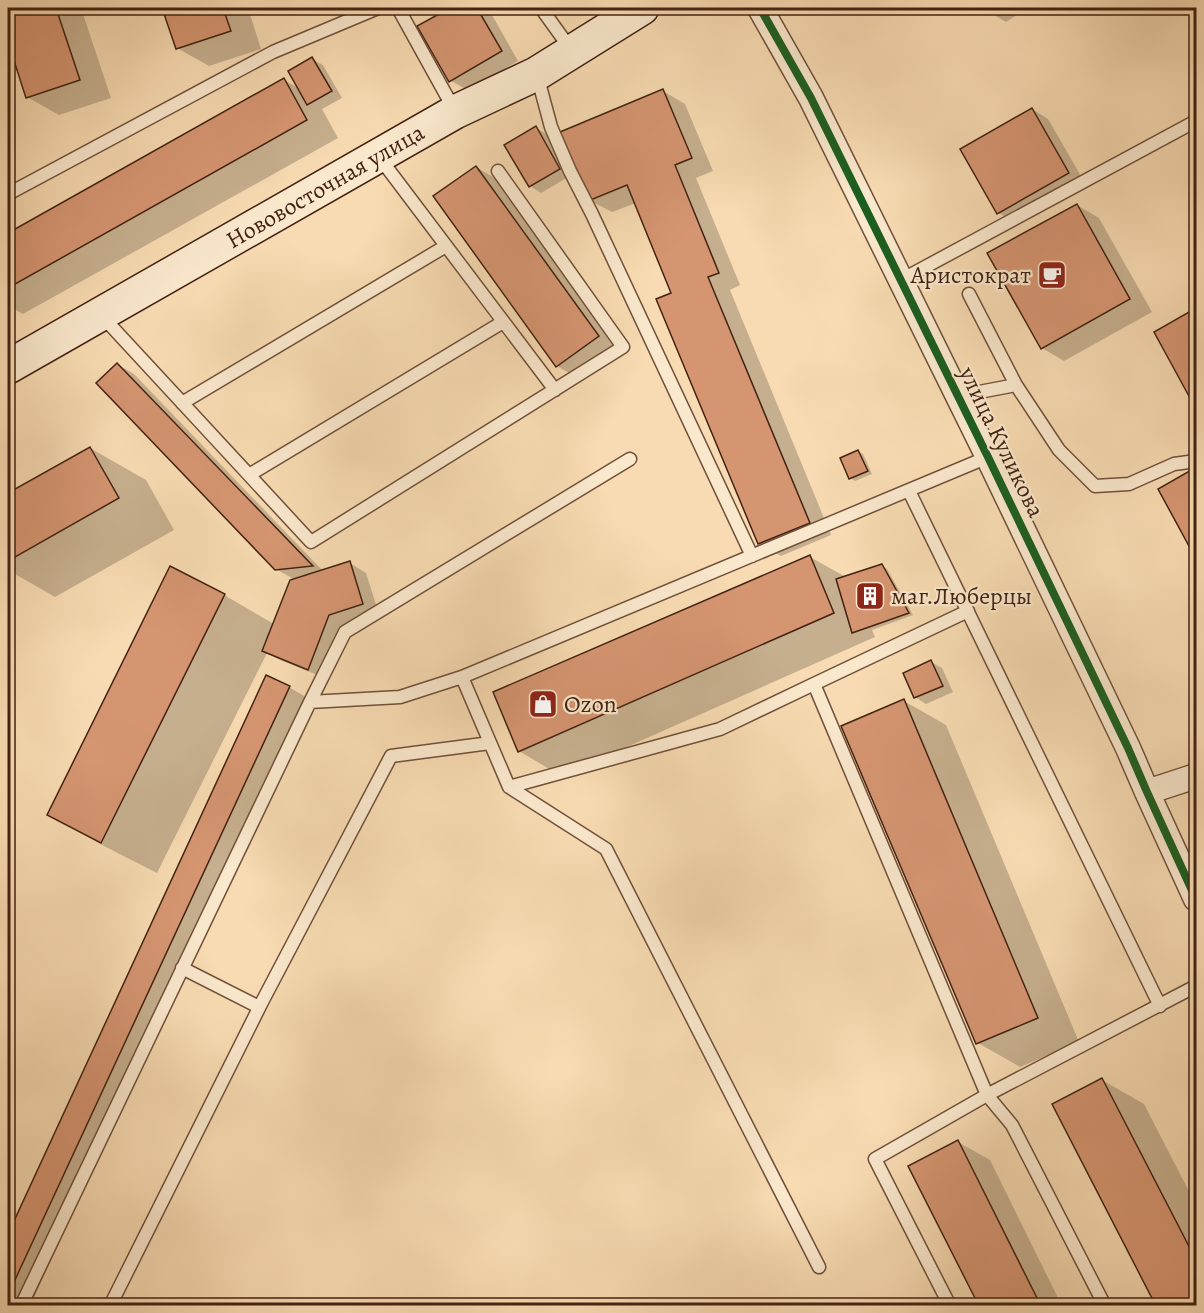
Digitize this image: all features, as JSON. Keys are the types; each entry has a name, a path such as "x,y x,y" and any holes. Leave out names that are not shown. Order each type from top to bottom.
{"main road":[{"name":"Нововосточная улица","path":"8,367 456,112 536,74 642,8"}],"street":[{"name":"улица Куликова","path":"760,8 811,98 901,279 1123,737 1197,899"},
{"path":"1147,792 1197,776"}],"lane":[{"path":"8,194 273,52 378,8"},
{"path":"398,8 456,112"},
{"path":"541,8 572,51"},
{"path":"536,74 551,127 570,171 752,556"},
{"path":"901,279 1197,121"},
{"path":"378,156 555,390"},
{"path":"100,314 310,542 623,347 498,171"},
{"path":"182,403 446,246"},
{"path":"969,294 1016,385 1059,450 1095,486 1129,484 1174,464 1197,460"},
{"path":"249,475 503,322"},
{"path":"958,396 1016,385"},
{"path":"310,702 400,697 462,677 988,457"},
{"path":"21,1305 345,633 630,459"},
{"path":"909,491 1161,1006"},
{"path":"509,787 720,729 968,611"},
{"path":"462,677 509,787 606,849 819,1267"},
{"path":"814,684 987,1095 1012,1125 1105,1305"},
{"path":"110,1305 259,1007 391,756 490,743"},
{"path":"182,968 259,1007"},
{"path":"950,1305 875,1159 987,1095 1197,986"}],"building":[{"path":"8,8 56,8 80,80 26,98 8,42"},
{"path":"162,8 223,8 231,31 176,49"},
{"path":"450,8 477,8 502,51 449,82 417,26"},
{"path":"312,57 332,91 307,105 288,71"},
{"path":"284,78 307,120 8,288 8,233"},
{"path":"663,89 692,158 675,165 719,273 708,277 810,523 758,544 656,299 671,293 627,185 588,201 560,132"},
{"path":"1032,108 1069,173 997,214 960,149"},
{"path":"536,126 560,169 529,187 504,145"},
{"path":"476,166 599,336 556,367 433,196"},
{"path":"1077,204 1130,299 1041,349 987,253"},
{"path":"1196,308 1196,409 1154,332"},
{"path":"117,363 313,566 275,570 96,383"},
{"path":"90,447 119,498 8,561 8,493"},
{"path":"858,450 868,471 849,479 840,458"},
{"path":"1193,469 1196,475 1196,559 1158,489"},
{"path":"810,555 834,613 518,752 493,692"},
{"path":"350,561 363,604 329,615 308,670 262,651 290,580"},
{"name":"маг.Люберцы","path":"882,564 909,613 852,633 836,579"},
{"path":"170,566 225,594 101,843 47,815"},
{"path":"931,660 943,686 914,698 903,673"},
{"path":"266,675 290,686 8,1295 8,1234"},
{"path":"904,699 1038,1018 976,1044 841,726"},
{"path":"1102,1078 1196,1260 1196,1306 1156,1306 1052,1104"},
{"path":"958,1140 1041,1306 979,1306 908,1166"}],"cycle path":[{"path":"760,8 811,98 988,457 1128,748 1196,899"}],"place":[{"name":"Аристократ","path":"1052,275"},
{"name":"маг.Люберцы","path":"870,596"},
{"name":"Ozon","path":"543,704"}]}
